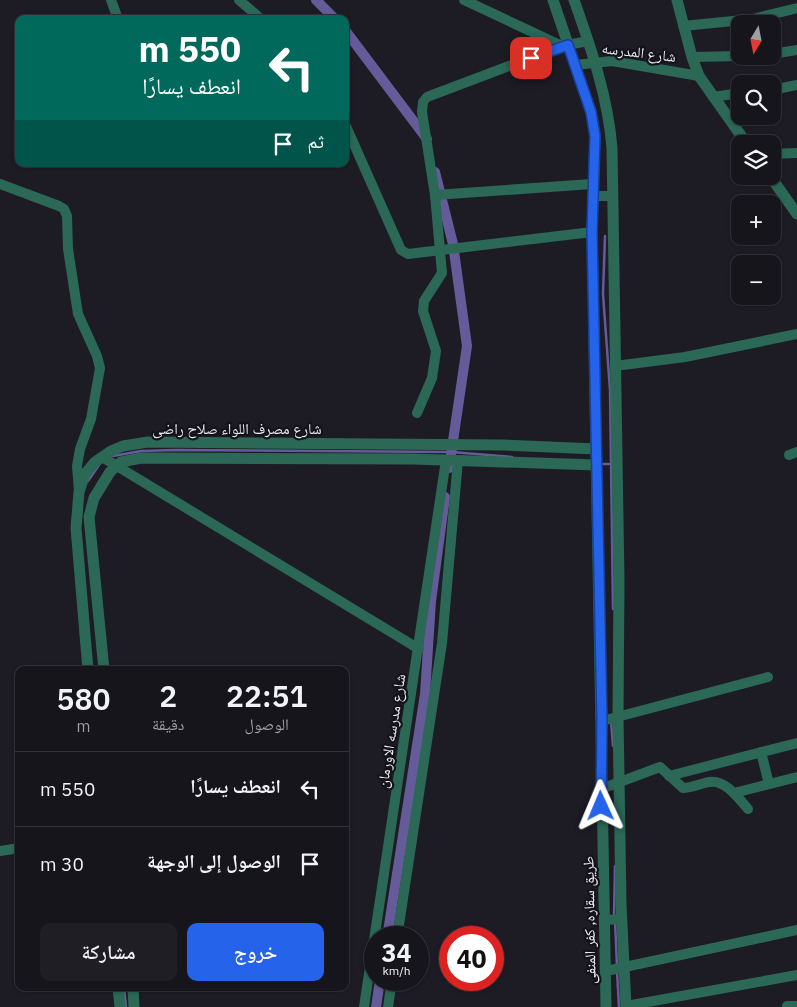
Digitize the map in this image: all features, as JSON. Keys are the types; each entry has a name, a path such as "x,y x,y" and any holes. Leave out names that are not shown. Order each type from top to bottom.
{"street":[{"path":"110,0 116,15"},
{"path":"239,0 256,15"},
{"path":"464,0 565,46"},
{"name":"طريق سقاره, كفر المنفى","path":"553,0 565,46 575,66 591,112 595,136 592,232 604,348 614,366 610,646 602,720 610,786 615,970 626,1007"},
{"name":"طريق سقاره, كفر المنفى","path":"574,0 595,61 611,137 604,348 596,448 610,646 618,716 610,786 615,970 606,1007"},
{"path":"677,0 692,57 700,76 741,135"},
{"path":"683,26 753,19 797,8"},
{"path":"417,413 432,378 436,351 422,311 429,291 441,278 441,250 435,195 422,112 423,102 427,97 565,46 588,41"},
{"path":"781,53 797,50"},
{"path":"692,57 731,56"},
{"name":"شارع المدرسه","path":"575,66 595,61 621,62 700,76"},
{"path":"781,88 797,85"},
{"path":"713,96 731,95"},
{"path":"349,133 401,250 408,254 592,232"},
{"path":"781,154 797,153"},
{"path":"0,184 59,206 67,216 68,249 78,314 98,356 100,368 90,419 80,448 77,466 79,492"},
{"path":"435,195 592,184"},
{"path":"776,185 797,214"},
{"path":"594,196 610,196"},
{"path":"614,366 685,357 797,334"},
{"name":"شارع مصرف اللواء صلاح راضى","path":"88,666 76,528 79,492 85,474 102,457 123,446 148,442 460,444 596,448"},
{"path":"342,444 343,460"},
{"path":"413,444 413,459"},
{"path":"399,926 442,643 460,444"},
{"path":"102,457 419,650"},
{"name":"شارع مصرف اللواء صلاح راضى","path":"116,466 128,460 141,458 413,459 596,464"},
{"name":"شارع مدرسه الاورمان","path":"364,1007 446,460"},
{"path":"104,666 89,517 101,485 116,466"},
{"path":"602,720 768,678"},
{"path":"669,776 797,743"},
{"path":"761,752 769,784"},
{"path":"610,786 657,766 663,768 683,788 716,782 734,793 748,809"},
{"path":"734,793 797,777"},
{"path":"0,851 15,849"},
{"path":"615,970 797,930"},
{"path":"626,1007 797,975"},
{"path":"118,991 120,1007"},
{"path":"133,991 134,1007"},
{"path":"388,1007 390,991"}],"waterway":[{"path":"316,0 331,15"},
{"path":"349,35 427,139"},
{"path":"435,172 453,244 467,346 449,468"},
{"path":"605,236 603,294 610,390 613,609"},
{"path":"113,456 141,451 175,450 451,452 512,457"},
{"path":"603,464 610,464"},
{"path":"88,481 99,465"},
{"path":"389,926 425,694 431,601 445,497"},
{"path":"611,721 613,746"},
{"path":"614,916 615,866"},
{"path":"615,921 617,966"},
{"path":"617,971 619,1007"},
{"path":"124,991 126,1007"},
{"path":"376,1007 378,991"}],"route":[{"path":"531,58 568,45 591,112 595,136 592,232 602,720 601,806"}]}
